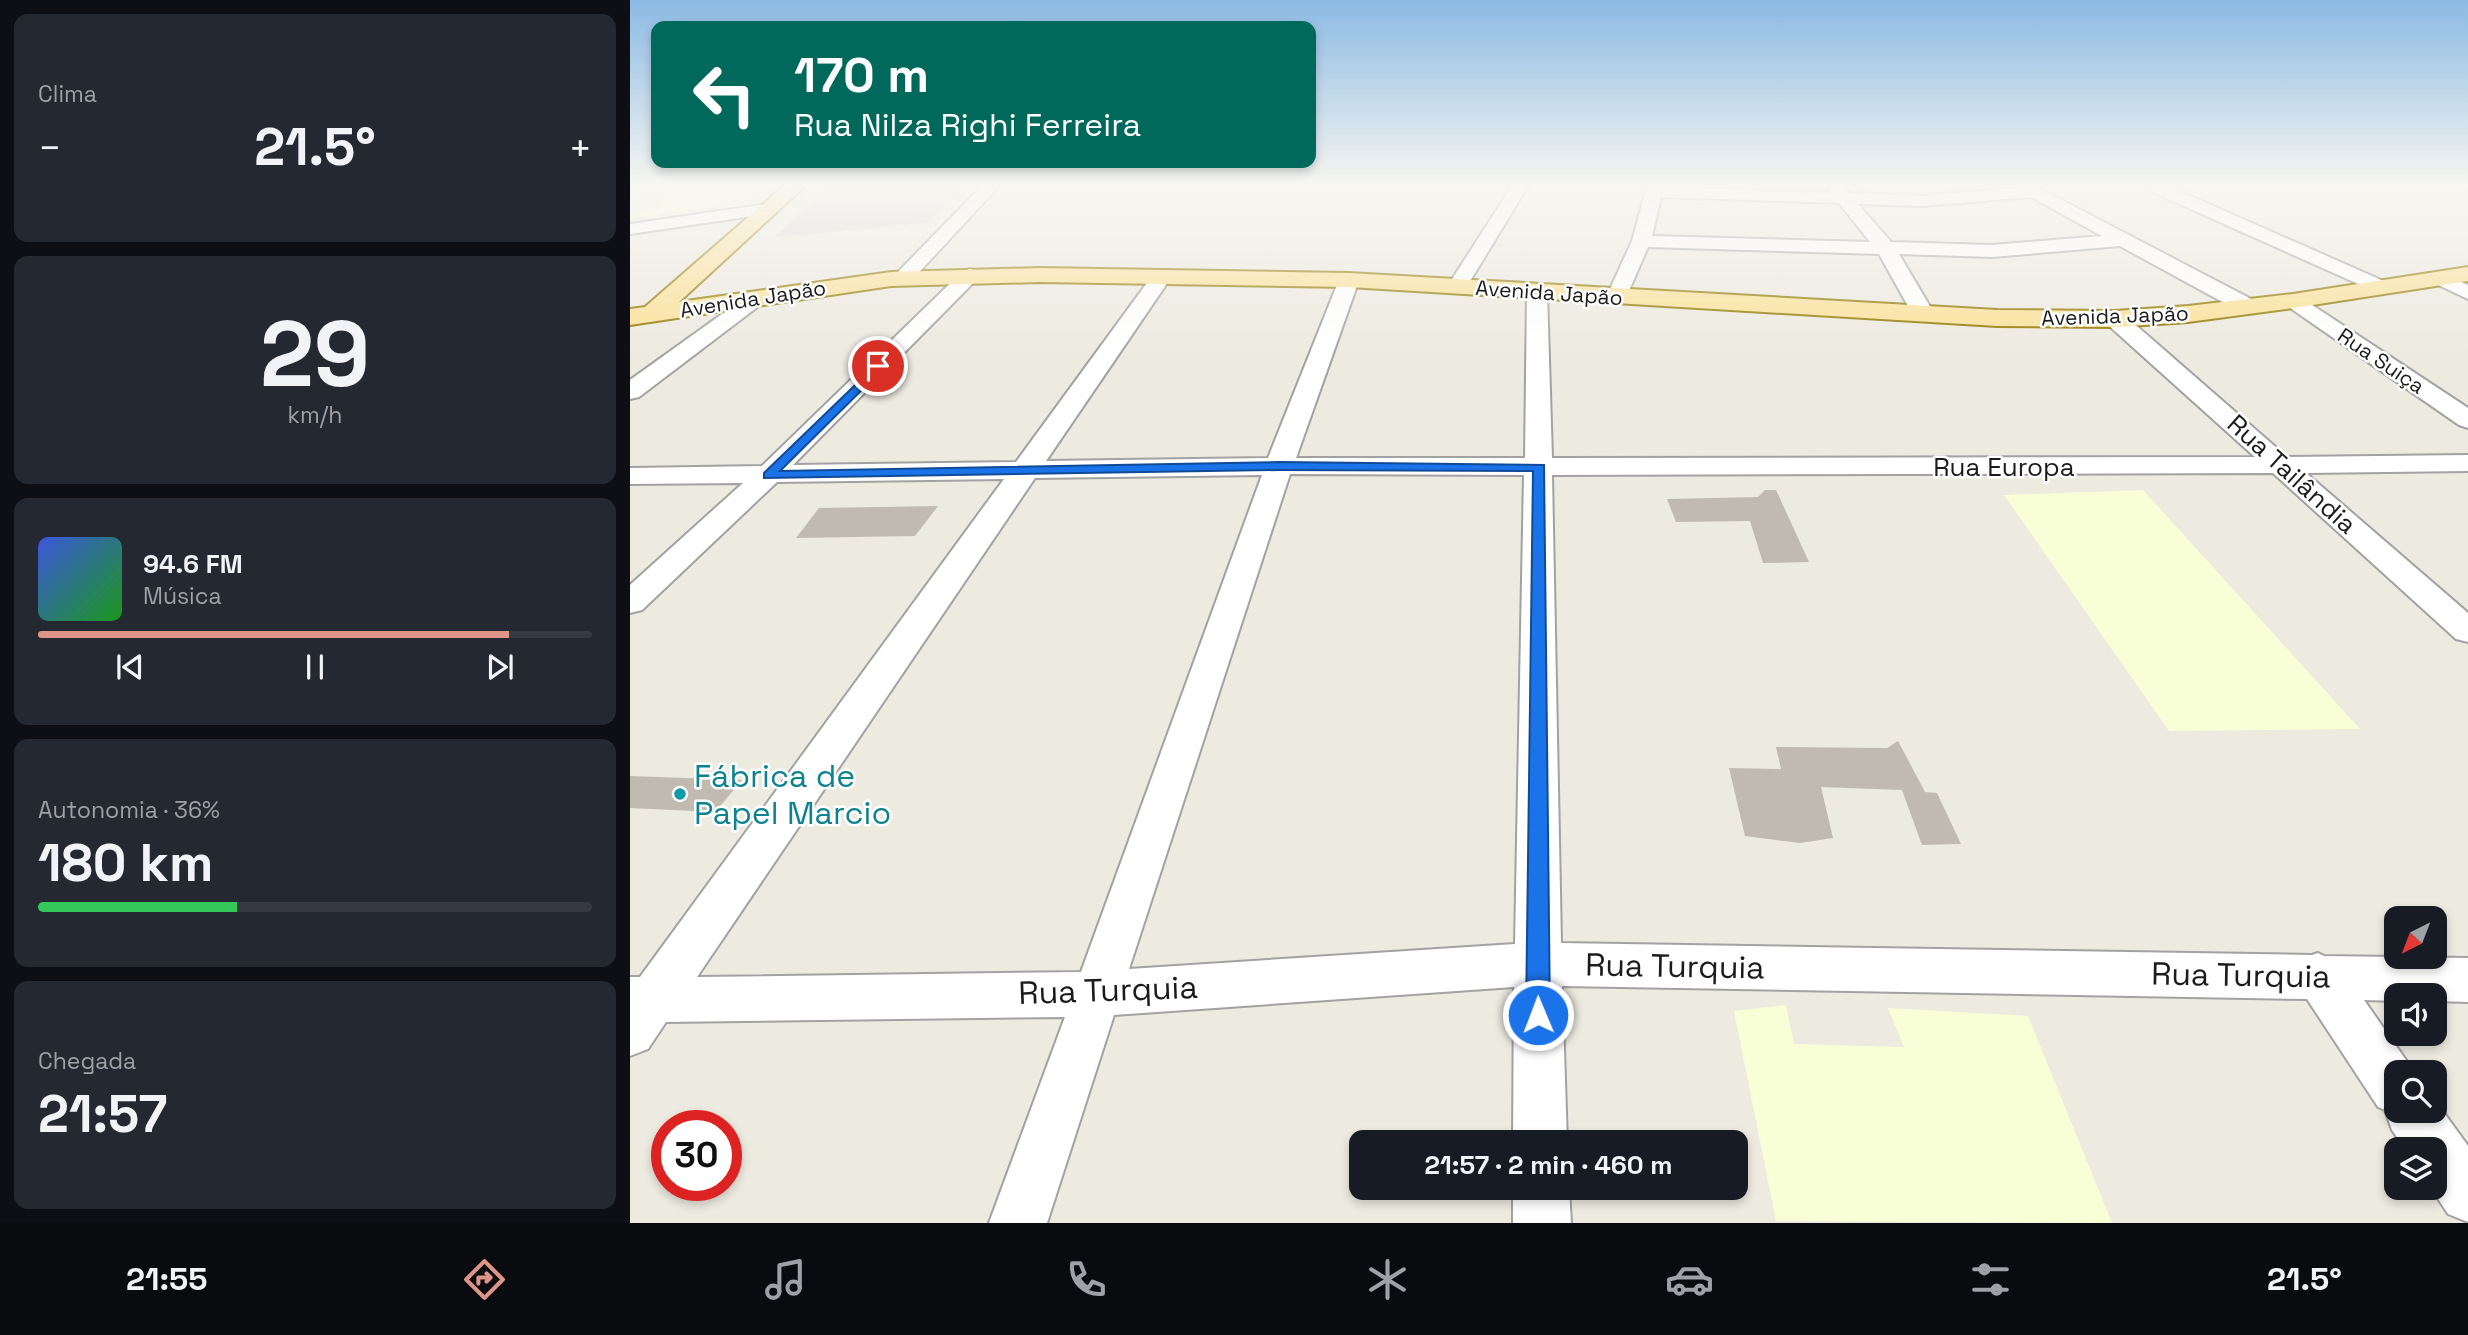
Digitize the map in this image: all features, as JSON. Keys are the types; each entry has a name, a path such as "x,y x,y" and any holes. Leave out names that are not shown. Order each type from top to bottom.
{"main road":[{"path":"670,304 732,243"},
{"path":"670,304 744,243"},
{"name":"Avenida Japão","path":"670,304 757,299 897,278 970,275 1162,276 1349,280 1924,315 2115,319 2188,314 2293,301 2468,274"},
{"path":"670,304 836,282 897,278"}],"street":[{"path":"897,278 932,243"},
{"path":"1457,287 1484,243"},
{"path":"1617,298 1640,243"},
{"path":"1697,243 1992,251 2085,243"},
{"path":"1880,243 1924,315"},
{"path":"2127,243 2247,306"},
{"path":"2282,243 2381,287"},
{"path":"630,603 768,475 970,275"},
{"path":"638,1011 1162,276"},
{"path":"2439,278 2468,293"},
{"path":"1018,1223 1279,466 1349,280"},
{"path":"1537,292 1537,964 1540,1130"},
{"path":"630,392 757,299"},
{"name":"Rua Suiça","path":"2293,301 2468,420"},
{"name":"Rua Tailândia","path":"2115,319 2468,631"},
{"name":"Rua Europa","path":"630,476 1279,466 2101,467 2468,463"},
{"name":"Rua Turquia","path":"638,1011 1097,993 1537,964 2318,975 2468,980"},
{"path":"2318,975 2384,1071"},
{"path":"2419,1123 2468,1194"},
{"path":"1541,1200 1542,1223"}],"shaded area":[{"path":"2143,490 2360,729 2169,731 2004,495"},
{"path":"1786,1005 1794,1044 1904,1047 1888,1008 2028,1016 2112,1223 1776,1221 1734,1011"}],"building":[{"path":"1765,490 1776,490 1809,562 1763,563 1750,521 1676,522 1667,499 1758,497"},
{"path":"938,506 915,536 796,538 819,508"},
{"path":"1898,741 1925,792 1937,793 1961,844 1922,845 1902,790 1821,787 1833,838 1800,843 1745,836 1729,768 1781,769 1776,747 1887,748"},
{"name":"Fábrica de Papel Marcio","path":"630,776 742,780 715,812 630,808"}],"place":[{"name":"Fábrica de Papel Marcio","path":"680,794"}],"route":[{"path":"878,366 768,475 1279,466 1539,467 1538,1015"}]}
